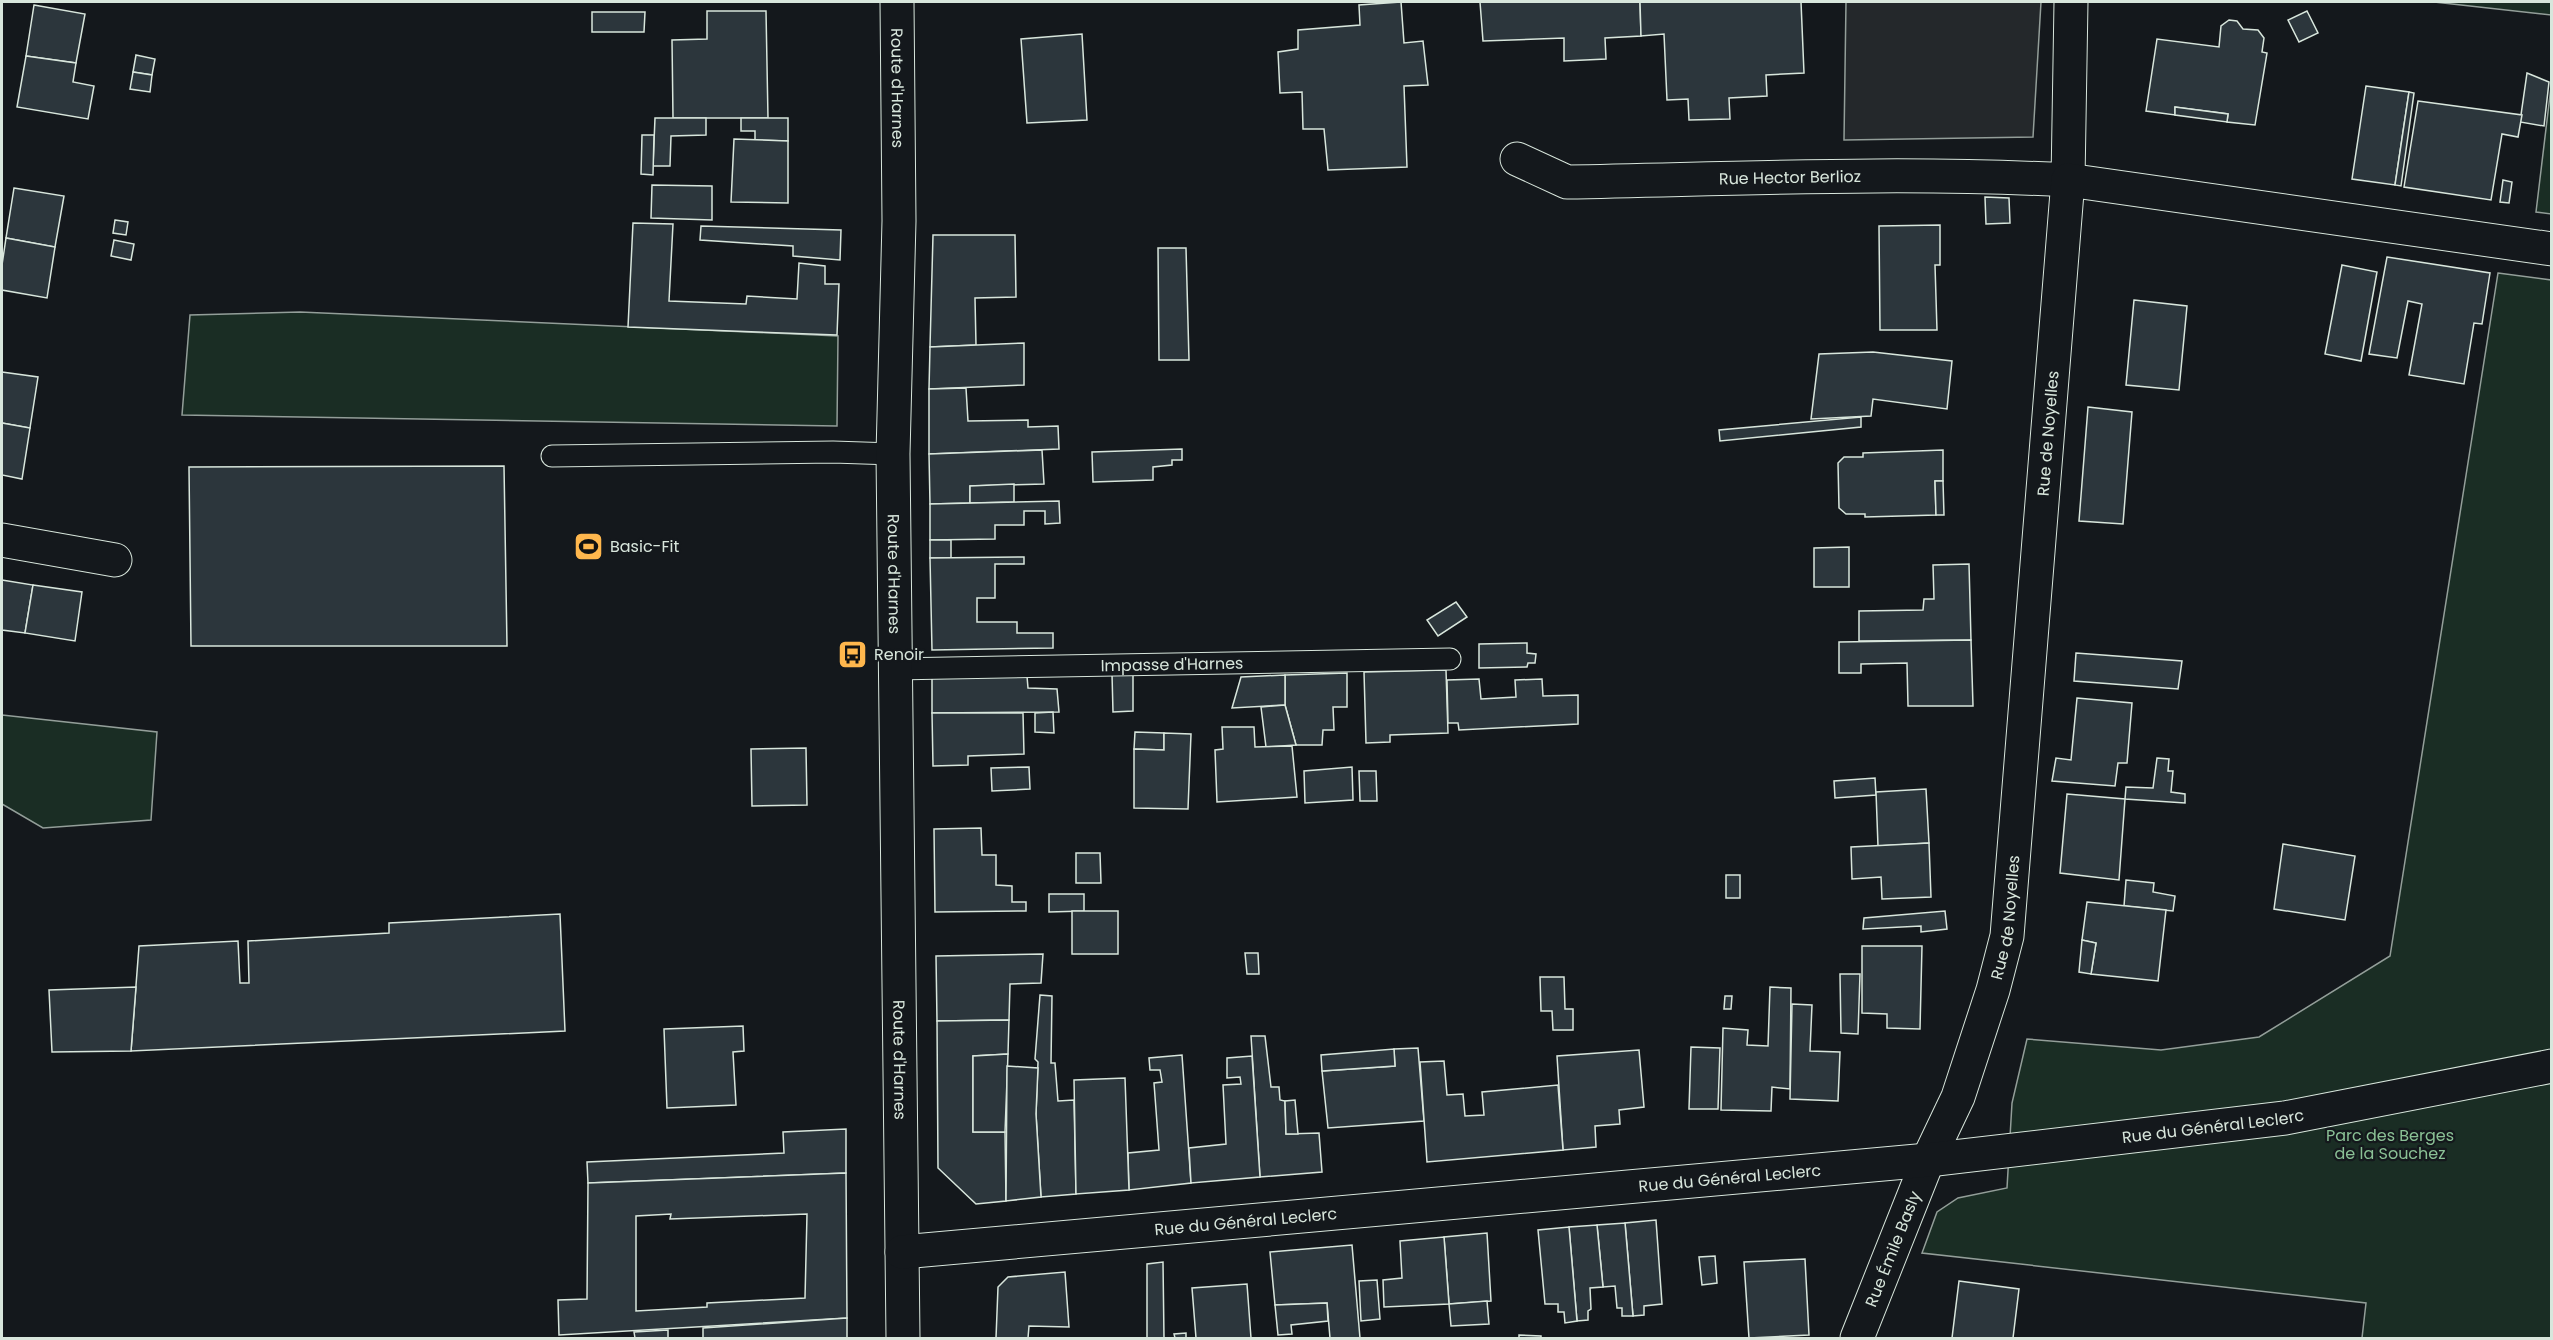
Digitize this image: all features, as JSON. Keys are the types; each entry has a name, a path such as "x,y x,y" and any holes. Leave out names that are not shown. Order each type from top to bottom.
{"street":[{"name":"Route d'Harnes","path":"897,2 899,221 893,454 903,1338"},
{"name":"Rue de Noyelles","path":"1928,1160 1958,1097 1993,990 2007,936 2068,180 2071,2"},
{"name":"Rue Hector Berlioz","path":"1517,159 1567,182 1898,175 1978,175 2068,180"},
{"path":"2068,180 2552,249"},
{"path":"2,540 116,560"},
{"name":"Rue du Général Leclerc","path":"902,1252 1928,1160 2285,1118 2552,1066"},
{"name":"Rue Émile Basly","path":"1857,1338 1928,1160"}],"lane":[{"path":"552,456 833,452 893,454"},
{"name":"Impasse d'Harnes","path":"894,669 1449,659"}],"green space":[{"path":"2434,2 2551,2 2551,15"},
{"path":"2551,87 2551,214 2536,212"},
{"name":"Parc des Berges de la Souchez","path":"2498,273 2551,280 2551,1338 2362,1338 2366,1303 1922,1253 1937,1212 1958,1198 2007,1188 2012,1103 2027,1039 2161,1050 2259,1037 2390,956"},
{"path":"300,312 838,336 837,426 182,415 190,315"},
{"path":"2,715 157,732 151,820 43,828 2,804"}],"shaded area":[{"path":"1846,2 2041,2 2033,137 1844,140"}],"building":[{"path":"1401,2 1404,43 1423,41 1428,85 1404,86 1407,167 1328,170 1324,129 1303,129 1302,92 1280,93 1278,52 1298,49 1298,30 1360,25 1359,5"},
{"path":"1480,2 1640,2 1641,36 1605,38 1606,59 1564,61 1564,38 1483,41"},
{"path":"1640,2 1801,2 1804,73 1766,75 1767,96 1729,98 1730,119 1689,120 1688,99 1667,100 1664,34 1641,36"},
{"path":"34,5 85,14 76,63 26,56"},
{"path":"707,11 766,11 768,118 673,118 672,40 707,39"},
{"path":"2307,11 2318,33 2299,42 2288,20"},
{"path":"592,12 645,12 644,32 592,32"},
{"path":"2229,20 2237,21 2243,29 2258,30 2264,38 2262,52 2267,53 2255,125 2227,122 2228,114 2175,107 2175,115 2146,111 2157,39 2219,47 2221,26"},
{"path":"1082,34 1087,120 1027,123 1021,39"},
{"path":"136,55 155,59 152,75 133,72"},
{"path":"26,56 76,63 73,82 94,86 88,119 17,107"},
{"path":"133,72 152,75 150,92 130,89"},
{"path":"2527,73 2549,82 2544,126 2520,122"},
{"path":"2366,86 2409,92 2395,185 2352,179"},
{"path":"2409,92 2414,93 2401,186 2395,185"},
{"path":"2418,101 2522,115 2518,137 2502,134 2491,200 2404,187"},
{"path":"2175,107 2228,114 2227,122 2175,115"},
{"path":"655,118 706,118 706,135 671,136 670,166 653,166"},
{"path":"741,118 788,118 788,141 755,140 755,131 741,131"},
{"path":"642,135 654,135 653,175 641,174"},
{"path":"734,139 788,141 788,203 731,202"},
{"path":"2503,180 2512,182 2509,203 2500,202"},
{"path":"652,185 712,186 712,220 651,218"},
{"path":"14,188 64,196 55,247 6,238"},
{"path":"1985,197 2009,198 2010,223 1986,224"},
{"path":"115,220 128,222 126,235 113,233"},
{"path":"633,223 673,224 669,301 746,304 747,296 797,299 799,263 825,266 825,284 839,284 837,335 628,327"},
{"path":"1940,225 1940,265 1935,265 1937,330 1880,330 1879,226"},
{"path":"701,226 841,230 840,260 793,256 793,246 700,240"},
{"path":"933,235 1015,235 1016,297 975,298 976,345 930,347"},
{"path":"6,238 55,247 47,298 2,290 2,265"},
{"path":"114,240 134,244 131,260 111,256"},
{"path":"1158,248 1186,248 1189,360 1159,360"},
{"path":"2387,257 2490,273 2482,324 2474,323 2464,384 2409,375 2422,304 2408,301 2397,358 2369,354"},
{"path":"2342,265 2377,272 2361,361 2325,354"},
{"path":"2134,300 2187,306 2179,390 2126,385"},
{"path":"1024,343 1024,385 929,389 930,347"},
{"path":"1873,352 1952,361 1947,409 1873,399 1871,416 1811,419 1819,354"},
{"path":"2,372 38,377 30,428 2,423"},
{"path":"966,388 968,421 1028,420 1028,427 1058,426 1059,449 929,454 929,389"},
{"path":"2088,407 2132,412 2123,524 2079,521"},
{"path":"1861,417 1861,427 1720,441 1719,430"},
{"path":"2,423 30,428 22,479 2,475"},
{"path":"1182,449 1182,460 1172,460 1172,465 1153,467 1153,480 1093,482 1092,452"},
{"path":"1042,450 1044,484 970,486 970,503 930,504 929,454"},
{"path":"1943,450 1943,481 1935,481 1936,515 1865,517 1865,514 1846,514 1839,508 1838,463 1844,457 1863,457 1863,453"},
{"path":"504,466 507,646 191,646 189,467"},
{"path":"1935,481 1943,481 1944,515 1936,515"},
{"path":"1014,484 1014,502 970,503 970,486"},
{"path":"1059,501 1060,523 1045,524 1045,511 1024,511 1024,525 995,525 995,539 930,540 930,504"},
{"path":"930,540 951,540 951,558 930,558"},
{"path":"1849,547 1849,587 1814,587 1814,548"},
{"path":"1024,557 1024,564 995,564 995,598 977,598 977,622 1017,622 1017,633 1053,633 1053,648 932,650 930,558"},
{"path":"1969,564 1971,640 1859,641 1859,611 1923,610 1924,599 1934,599 1933,565"},
{"path":"2,580 33,585 25,633 2,630"},
{"path":"33,585 82,592 75,641 25,633"},
{"path":"1456,602 1467,617 1438,636 1427,620"},
{"path":"1971,640 1973,706 1908,706 1907,663 1861,664 1861,673 1839,673 1839,642"},
{"path":"1527,643 1527,653 1536,654 1535,663 1528,663 1527,667 1479,668 1479,644"},
{"path":"2076,653 2182,661 2178,689 2074,681"},
{"path":"1446,670 1448,733 1390,735 1390,742 1366,743 1364,672"},
{"path":"1347,673 1347,707 1333,707 1334,730 1323,730 1322,745 1296,745 1285,705 1285,675"},
{"path":"1112,674 1133,674 1133,711 1113,712"},
{"path":"1285,675 1285,705 1232,708 1241,677"},
{"path":"1027,676 1028,688 1057,689 1059,712 932,713 932,677"},
{"path":"1479,679 1481,699 1516,697 1515,680 1542,679 1543,696 1578,695 1578,724 1459,730 1458,723 1448,723 1447,680"},
{"path":"2077,698 2132,703 2127,763 2118,763 2115,786 2052,781 2056,758 2071,760"},
{"path":"1285,705 1296,745 1266,747 1261,707"},
{"path":"1053,712 1054,733 1035,732 1035,713"},
{"path":"932,713 1023,713 1024,754 968,756 968,765 933,766"},
{"path":"1222,727 1254,727 1255,747 1292,746 1297,797 1217,802 1215,750 1223,749"},
{"path":"1135,732 1164,733 1164,750 1134,749"},
{"path":"1164,733 1191,734 1188,809 1134,808 1134,749 1164,750"},
{"path":"806,748 807,805 752,806 751,749"},
{"path":"2157,758 2169,759 2168,771 2173,771 2171,792 2185,794 2185,803 2125,799 2126,787 2153,788"},
{"path":"1029,767 1030,789 992,791 991,768"},
{"path":"1352,767 1353,800 1305,803 1304,771"},
{"path":"1359,771 1376,771 1377,801 1360,801"},
{"path":"1875,778 1876,795 1835,798 1834,781"},
{"path":"1926,789 1929,843 1878,846 1876,792"},
{"path":"2067,794 2125,799 2119,880 2060,873"},
{"path":"981,828 982,855 996,855 996,885 1012,886 1012,902 1026,902 1026,911 935,912 934,829"},
{"path":"1929,843 1931,897 1882,899 1881,877 1852,879 1851,847"},
{"path":"2283,844 2355,856 2345,920 2274,909"},
{"path":"1076,853 1100,853 1101,883 1076,883"},
{"path":"1726,875 1740,875 1740,898 1726,898"},
{"path":"2126,880 2154,883 2153,892 2175,896 2173,911 2124,906"},
{"path":"1049,894 1084,894 1084,911 1049,912"},
{"path":"2087,902 2166,910 2158,981 2091,974 2096,943 2082,940"},
{"path":"1072,911 1118,911 1118,954 1072,954"},
{"path":"1945,911 1947,929 1921,932 1921,926 1863,929 1864,918"},
{"path":"560,914 565,1031 131,1051 139,946 238,941 240,983 249,983 248,941 389,933 389,923"},
{"path":"2082,940 2096,943 2091,974 2079,972"},
{"path":"1862,946 1922,946 1920,1029 1887,1028 1887,1014 1862,1013"},
{"path":"1245,953 1258,953 1259,974 1247,974"},
{"path":"1043,954 1041,983 1010,984 1009,1020 937,1021 936,956"},
{"path":"1840,974 1860,974 1858,1034 1841,1033"},
{"path":"1540,977 1564,977 1565,1009 1573,1009 1573,1030 1553,1030 1552,1011 1541,1011"},
{"path":"136,987 131,1051 52,1052 49,990"},
{"path":"1770,987 1791,988 1790,1089 1772,1087 1771,1111 1721,1110 1723,1028 1748,1030 1747,1045 1768,1046"},
{"path":"1040,995 1052,996 1051,1063 1055,1063 1058,1101 1074,1100 1076,1194 1041,1197 1036,1114 1038,1062 1035,1059"},
{"path":"1725,996 1732,996 1731,1009 1724,1009"},
{"path":"1792,1004 1812,1005 1810,1051 1840,1052 1838,1101 1790,1099"},
{"path":"1009,1020 1008,1054 973,1056 973,1132 1005,1132 1006,1201 976,1204 938,1168 937,1021"},
{"path":"743,1026 744,1051 733,1052 736,1105 667,1108 664,1029"},
{"path":"1251,1036 1265,1036 1271,1087 1279,1087 1280,1100 1285,1101 1286,1134 1319,1133 1322,1172 1260,1177"},
{"path":"1691,1047 1720,1048 1718,1109 1689,1109"},
{"path":"1418,1048 1424,1121 1328,1128 1322,1071 1395,1066 1394,1049"},
{"path":"1394,1049 1395,1066 1322,1071 1321,1055"},
{"path":"1639,1050 1644,1107 1619,1110 1620,1124 1595,1126 1596,1147 1563,1150 1557,1056"},
{"path":"1008,1054 1005,1132 973,1132 973,1056"},
{"path":"1182,1055 1191,1183 1129,1190 1128,1153 1159,1150 1154,1083 1162,1082 1160,1070 1150,1070 1149,1058"},
{"path":"1252,1056 1260,1177 1191,1183 1189,1148 1226,1144 1223,1085 1241,1084 1240,1077 1227,1078 1227,1058"},
{"path":"1444,1061 1447,1095 1463,1094 1465,1116 1484,1115 1482,1092 1558,1085 1563,1150 1427,1162 1420,1062"},
{"path":"1007,1066 1038,1068 1036,1114 1041,1197 1006,1201"},
{"path":"1125,1078 1129,1190 1076,1194 1074,1080"},
{"path":"1295,1100 1298,1134 1286,1134 1285,1101"},
{"path":"846,1129 846,1173 588,1183 587,1162 784,1153 783,1132"},
{"path":"846,1173 847,1318 559,1335 558,1300 587,1299 588,1183","holes":["671,1214 670,1219 807,1214 805,1298 707,1303 707,1307 636,1311 636,1216"]},
{"path":"1656,1220 1662,1304 1644,1306 1644,1315 1633,1316 1625,1223"},
{"path":"1625,1223 1633,1316 1622,1316 1622,1308 1617,1308 1615,1286 1603,1287 1597,1225"},
{"path":"1597,1225 1603,1287 1590,1288 1591,1309 1588,1311 1588,1320 1577,1321 1569,1227"},
{"path":"1569,1227 1577,1321 1565,1323 1564,1312 1558,1312 1558,1304 1545,1304 1538,1230"},
{"path":"1487,1233 1491,1301 1449,1304 1444,1237"},
{"path":"1444,1237 1449,1304 1384,1307 1383,1280 1402,1278 1400,1241"},
{"path":"1352,1245 1360,1338 1330,1338 1327,1303 1275,1305 1270,1252"},
{"path":"1715,1256 1717,1283 1702,1285 1699,1257"},
{"path":"1805,1259 1809,1335 1749,1338 1744,1262"},
{"path":"1163,1262 1164,1338 1147,1338 1147,1264"},
{"path":"1065,1272 1069,1327 1029,1326 1028,1338 996,1338 998,1287 1008,1277"},
{"path":"1377,1280 1380,1319 1361,1321 1359,1281"},
{"path":"1959,1281 2019,1289 2013,1338 1952,1338"},
{"path":"1247,1284 1251,1338 1196,1338 1192,1288"},
{"path":"1487,1301 1489,1324 1451,1326 1449,1304"},
{"path":"1327,1303 1328,1321 1291,1325 1292,1334 1278,1335 1275,1305"},
{"path":"847,1318 847,1338 703,1338 703,1328"},
{"path":"668,1330 668,1338 635,1338 634,1332"},
{"path":"1186,1333 1186,1338 1175,1338 1174,1334"},
{"path":"1519,1335 1541,1336 1541,1338 1519,1338"}],"place":[{"name":"Basic-Fit","path":"589,546"},
{"name":"Renoir","path":"853,654"}]}
